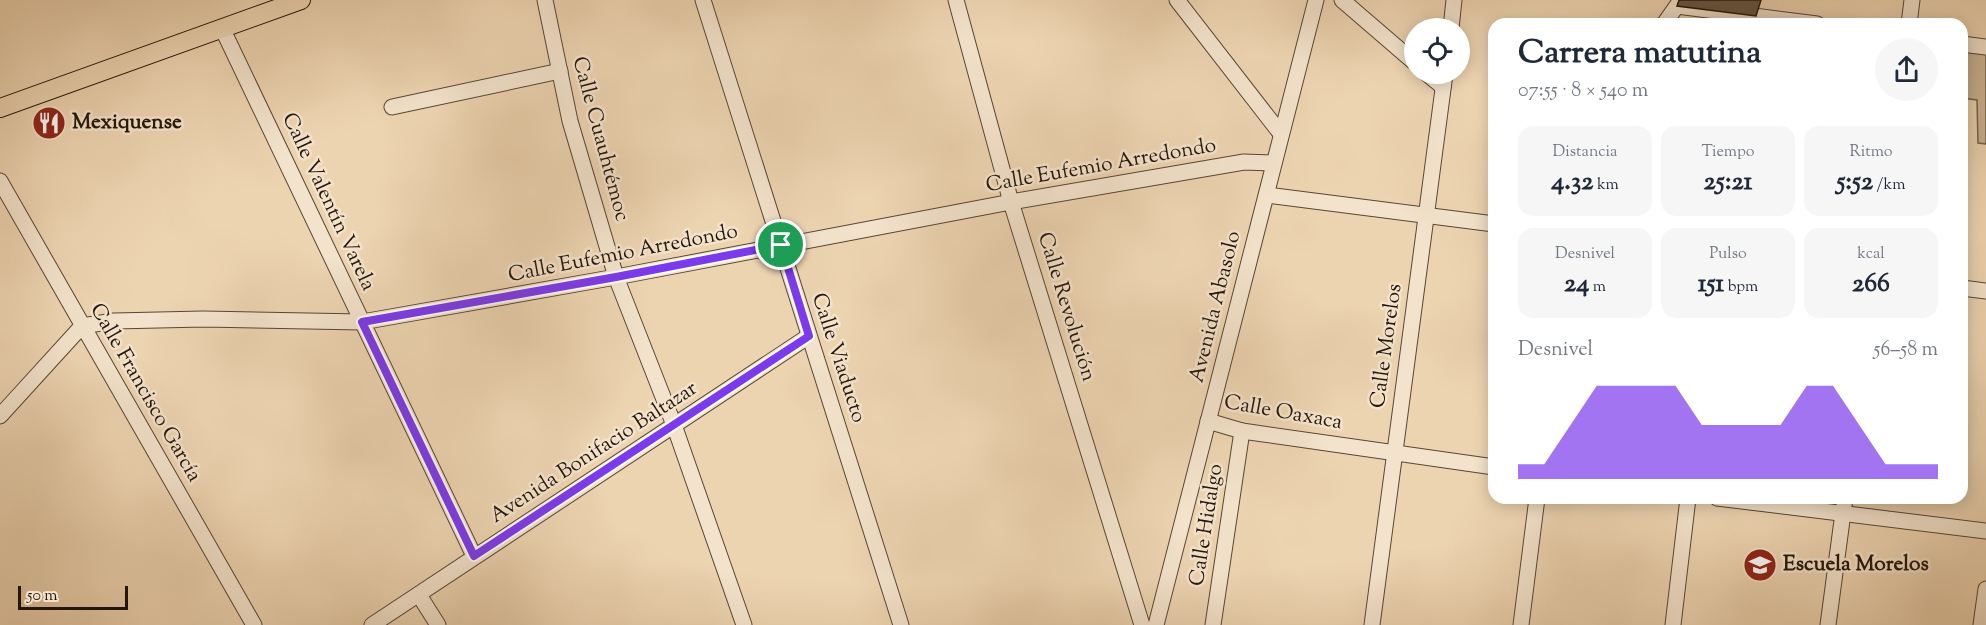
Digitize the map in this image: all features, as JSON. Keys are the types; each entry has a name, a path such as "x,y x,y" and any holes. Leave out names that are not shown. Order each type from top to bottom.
{"main road":[{"path":"0,108 300,0"}],"street":[{"name":"Calle Cuauhtémoc","path":"545,0 570,121 616,277 674,425 744,625"},
{"name":"Calle Viaducto","path":"703,0 901,625"},
{"name":"Calle Revolución","path":"956,0 1011,202 1142,625"},
{"path":"1177,0 1281,134"},
{"name":"Avenida Abasolo","path":"1156,625 1316,0"},
{"path":"1342,0 1404,53"},
{"path":"1451,18 1454,0"},
{"path":"1756,18 1759,0"},
{"path":"1910,18 1912,0"},
{"path":"1668,18 1679,3 1747,18"},
{"name":"Calle Valentín Varela","path":"222,28 474,556"},
{"path":"1968,45 1986,47"},
{"path":"392,107 560,71"},
{"name":"Calle Morelos","path":"1372,625 1443,84"},
{"name":"Calle Eufemio Arredondo","path":"82,327 114,321 203,319 362,322 616,277 1011,202 1244,162 1274,163"},
{"name":"Calle Francisco García","path":"0,181 254,625"},
{"path":"1267,195 1488,223"},
{"path":"1968,289 1986,291"},
{"path":"0,417 82,327"},
{"name":"Avenida Bonifacio Baltazar","path":"372,625 809,336"},
{"name":"Calle Oaxaca","path":"1208,421 1242,431 1488,466"},
{"name":"Calle Hidalgo","path":"1213,625 1242,431"},
{"path":"1521,625 1536,504"},
{"path":"1672,625 1687,504"},
{"path":"1764,504 1986,531"},
{"path":"1828,625 1844,504"},
{"path":"1981,625 1986,589"},
{"path":"419,595 438,625"}],"shaded area":[{"path":"1968,46 1986,48 1986,144 1978,143 1977,100 1968,99"},
{"path":"1788,504 1844,504 1843,511"}],"place":[{"name":"Mexiquense","path":"49,123"},
{"name":"Escuela Morelos","path":"1760,565"}],"route":[{"path":"781,245 809,336 474,556 362,322 781,245"}]}
